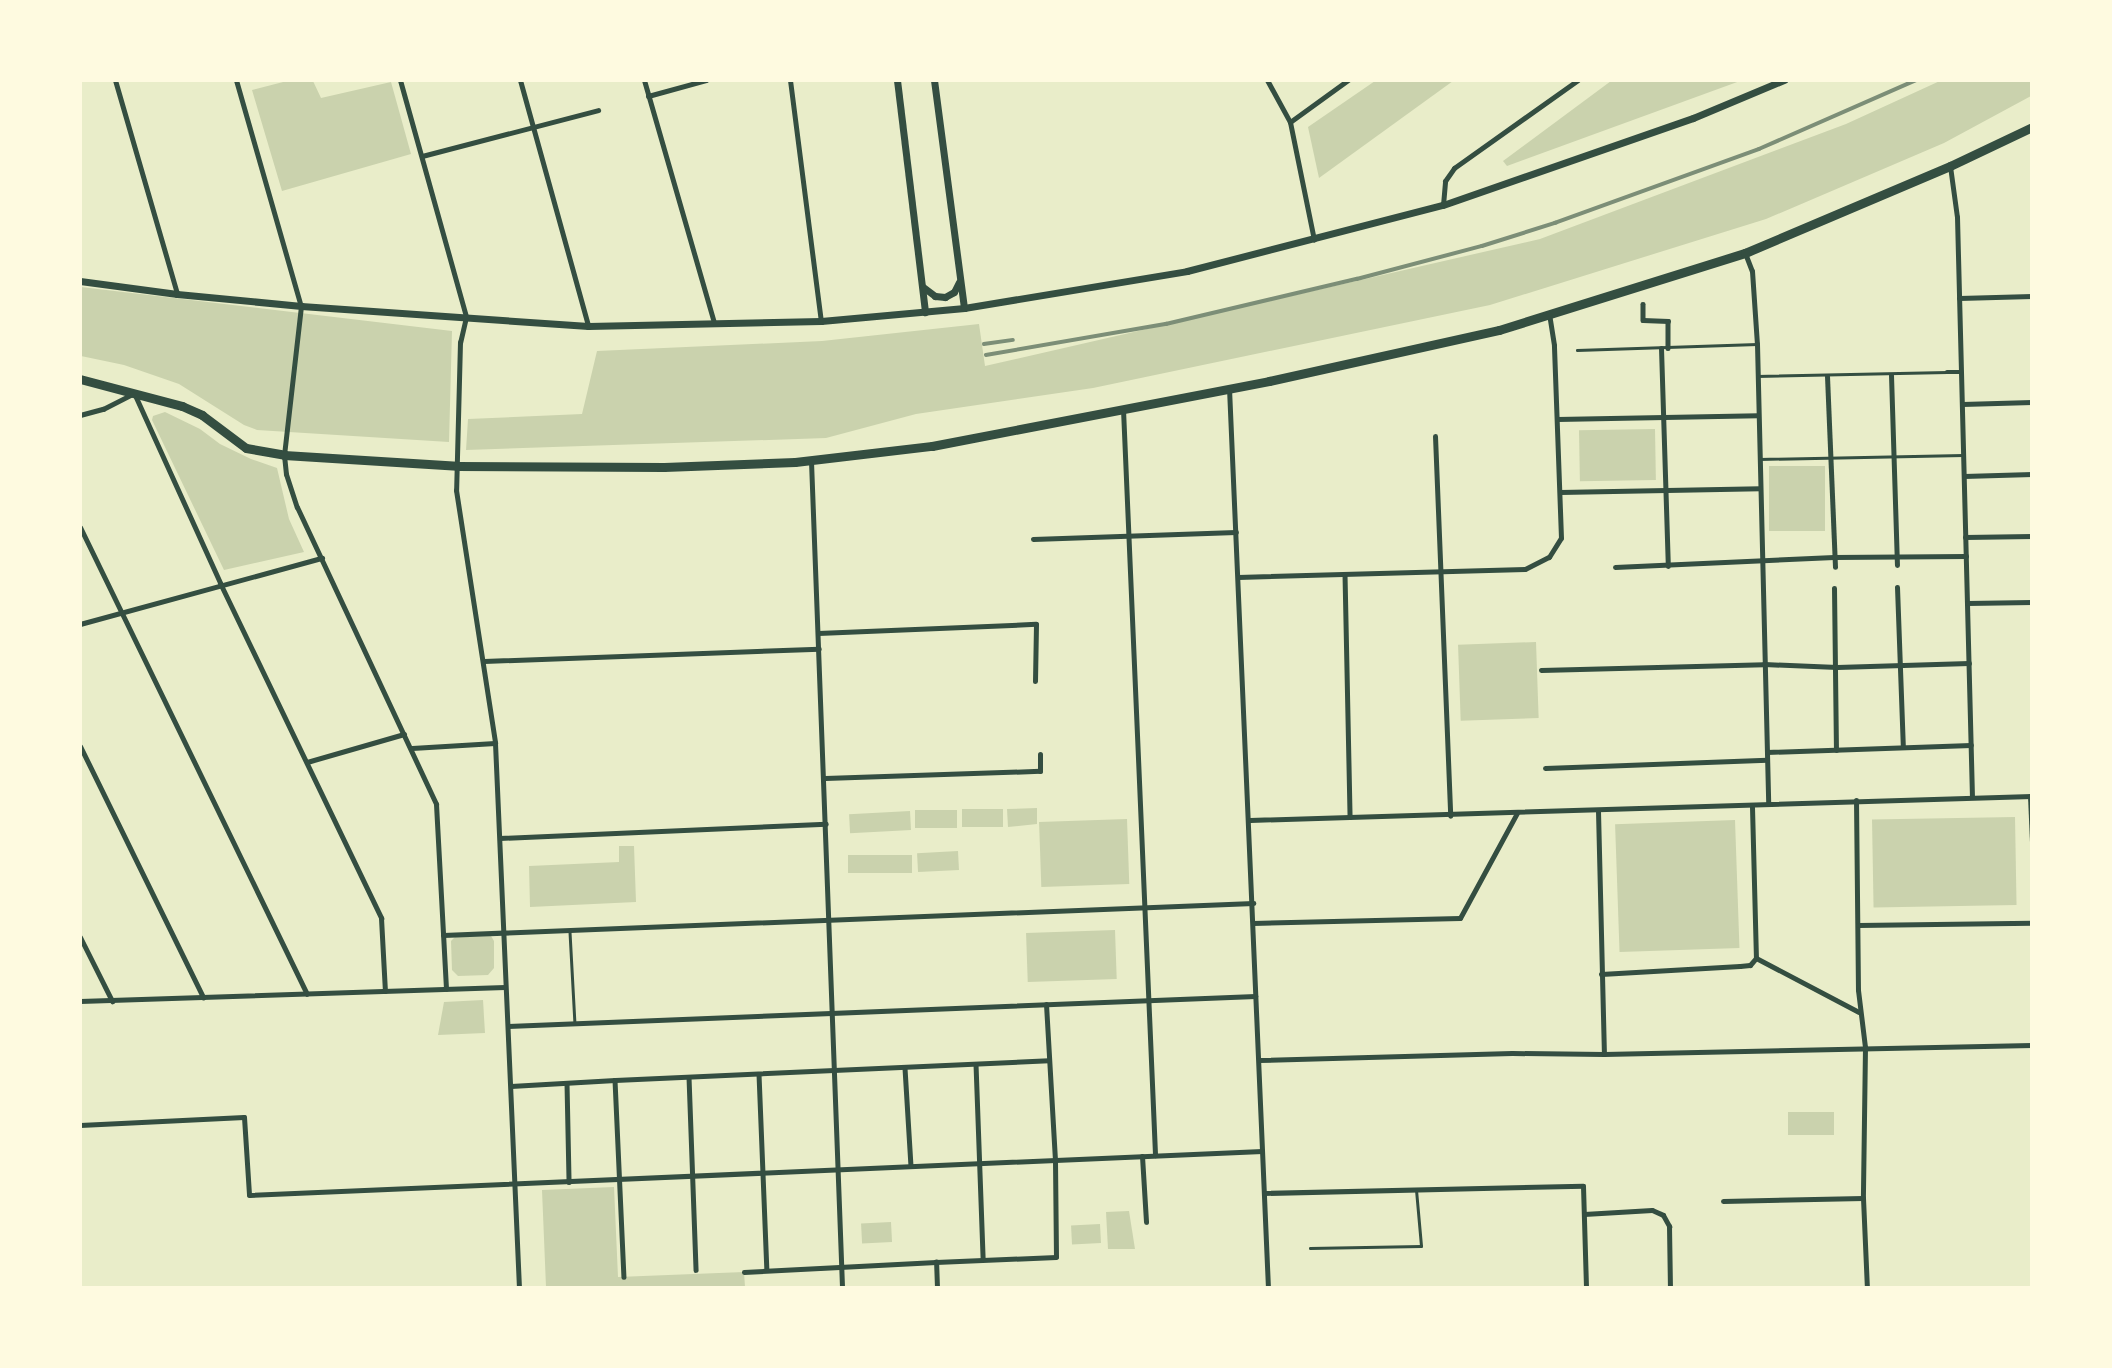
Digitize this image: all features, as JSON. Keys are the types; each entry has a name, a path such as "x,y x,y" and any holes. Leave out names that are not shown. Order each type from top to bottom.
{"main road":[{"path":"80,379 157,397 202,415 246,448 284,455 457,466 664,467 811,461 932,446 1422,349 1549,315 1745,253 1950,166 2032,127"}],"street":[{"path":"115,80 177,294"},
{"path":"236,80 301,306 284,455 289,489 412,747 436,804 446,989"},
{"path":"400,80 466,317 460,342 456,490 495,743 519,1287"},
{"path":"520,80 581,292 588,326"},
{"path":"644,80 714,323"},
{"path":"648,96 706,80"},
{"path":"790,80 821,321"},
{"path":"897,80 925,312"},
{"path":"934,80 964,307"},
{"path":"1267,80 1290,122 1314,240"},
{"path":"1290,122 1348,80"},
{"path":"1443,205 1445,181 1454,169 1578,80"},
{"path":"80,281 301,306 588,326 821,321 925,312 1187,271 1314,240 1443,205 1681,123 1784,80"},
{"path":"422,156 598,110"},
{"path":"1950,166 1957,217 1972,797"},
{"path":"1745,253 1752,271 1757,344 1768,803"},
{"path":"923,286 935,296 945,297 954,292 960,278"},
{"path":"1959,298 2032,296"},
{"path":"1643,304 1643,320 1668,321 1663,417 1668,566"},
{"path":"1238,577 1525,569 1538,565 1558,547 1561,538 1555,345 1549,315"},
{"path":"1947,372 1961,372"},
{"path":"1891,375 1896,561"},
{"path":"1828,376 1835,567"},
{"path":"1229,388 1250,820 1268,1287"},
{"path":"80,415 103,409 134,393 220,583 381,918 385,991"},
{"path":"1962,404 2032,402"},
{"path":"1123,410 1142,906 1155,1155"},
{"path":"1557,419 1758,415"},
{"path":"1435,436 1450,816"},
{"path":"811,461 825,778 842,1287"},
{"path":"1964,476 2032,474"},
{"path":"1560,492 1760,488"},
{"path":"80,527 307,994"},
{"path":"1033,538 1236,532"},
{"path":"1965,537 2032,536"},
{"path":"1615,567 1834,558 1896,561 1966,556"},
{"path":"80,624 220,583 322,558"},
{"path":"1345,574 1350,817"},
{"path":"1897,587 1903,747"},
{"path":"1834,588 1836,750"},
{"path":"1967,603 2032,601"},
{"path":"818,633 1036,624 1035,681"},
{"path":"484,661 819,649"},
{"path":"1541,670 1764,664 1837,667 1969,663"},
{"path":"307,762 404,734"},
{"path":"412,747 495,743"},
{"path":"1767,752 1971,745"},
{"path":"80,746 203,998"},
{"path":"825,778 1040,771 1040,754"},
{"path":"1545,768 1767,760"},
{"path":"1250,820 1752,807 1768,803 2031,796 2032,842"},
{"path":"1856,800 1859,1012 1865,1047 1863,1198 1867,1287"},
{"path":"1601,974 1750,965 1756,958 1752,807"},
{"path":"1598,810 1604,1054"},
{"path":"1253,923 1460,918 1517,813"},
{"path":"500,838 826,824"},
{"path":"443,935 1253,903"},
{"path":"1857,925 2032,923"},
{"path":"80,937 112,1001"},
{"path":"1756,958 1859,1012"},
{"path":"80,1001 505,987"},
{"path":"508,1026 1255,996"},
{"path":"744,1272 1056,1257 1055,1160 1046,1004"},
{"path":"1259,1060 2032,1045"},
{"path":"511,1086 1049,1060"},
{"path":"976,1064 983,1259"},
{"path":"905,1068 911,1166"},
{"path":"759,1074 767,1270"},
{"path":"689,1077 696,1270"},
{"path":"615,1080 624,1277"},
{"path":"567,1083 569,1182"},
{"path":"80,1125 244,1117 249,1195 1262,1151"},
{"path":"1142,1156 1146,1222"},
{"path":"1264,1194 1583,1186 1586,1287"},
{"path":"1723,1201 1863,1198"},
{"path":"1584,1214 1653,1210 1662,1216 1668,1226 1670,1287"},
{"path":"936,1262 937,1287"}],"lane":[{"path":"1577,350 1757,344"},
{"path":"1758,376 1947,372"},
{"path":"1760,459 1963,455"},
{"path":"570,929 575,1023"},
{"path":"1310,1248 1421,1246 1416,1190"}],"green space":[{"path":"1942,80 2031,81 2031,96 1944,143 1766,219 1490,305 1093,388 916,414 826,438 466,450 468,419 582,414 597,351 822,341 979,324 985,366 1540,239 1846,124"},
{"path":"287,81 313,81 321,98 391,82 411,154 282,191 252,90"},
{"path":"1375,81 1453,81 1319,178 1308,127"},
{"path":"1611,81 1740,81 1507,166 1503,161"},
{"path":"81,287 452,331 449,442 257,430 244,425 179,384 124,365 81,356"},
{"path":"165,412 200,429 220,444 277,468 289,519 304,552 224,570 152,420 153,416"},
{"path":"1655,429 1656,480 1580,481 1579,430"},
{"path":"1769,466 1825,466 1825,531 1769,531"},
{"path":"1536,642 1539,718 1461,721 1458,645"},
{"path":"1037,808 1037,824 1008,827 1007,809"},
{"path":"962,809 1003,809 1003,827 962,827"},
{"path":"915,810 957,810 957,828 915,828"},
{"path":"910,811 911,830 850,833 849,814"},
{"path":"2015,817 2017,905 1874,907 1872,819"},
{"path":"1127,819 1129,884 1041,887 1039,822"},
{"path":"1735,820 1739,948 1620,952 1615,824"},
{"path":"619,846 634,846 636,902 530,907 529,866 619,862"},
{"path":"958,851 959,870 918,872 917,853"},
{"path":"848,855 912,855 912,873 848,873"},
{"path":"1115,930 1117,979 1028,982 1026,933"},
{"path":"491,936 494,941 494,968 488,975 458,976 452,970 451,941 455,937"},
{"path":"483,1000 485,1033 438,1035 444,1002"},
{"path":"1788,1112 1834,1112 1834,1135 1788,1135"},
{"path":"614,1187 618,1277 744,1272 745,1287 546,1287 542,1190"},
{"path":"1129,1211 1135,1249 1108,1249 1106,1212"},
{"path":"891,1222 892,1242 862,1244 861,1224"},
{"path":"1100,1224 1101,1243 1072,1244 1071,1226"}],"railway":[{"path":"986,355 1166,324 1482,246 1555,223 1759,149 1916,80"},
{"path":"984,344 1013,340"}]}
